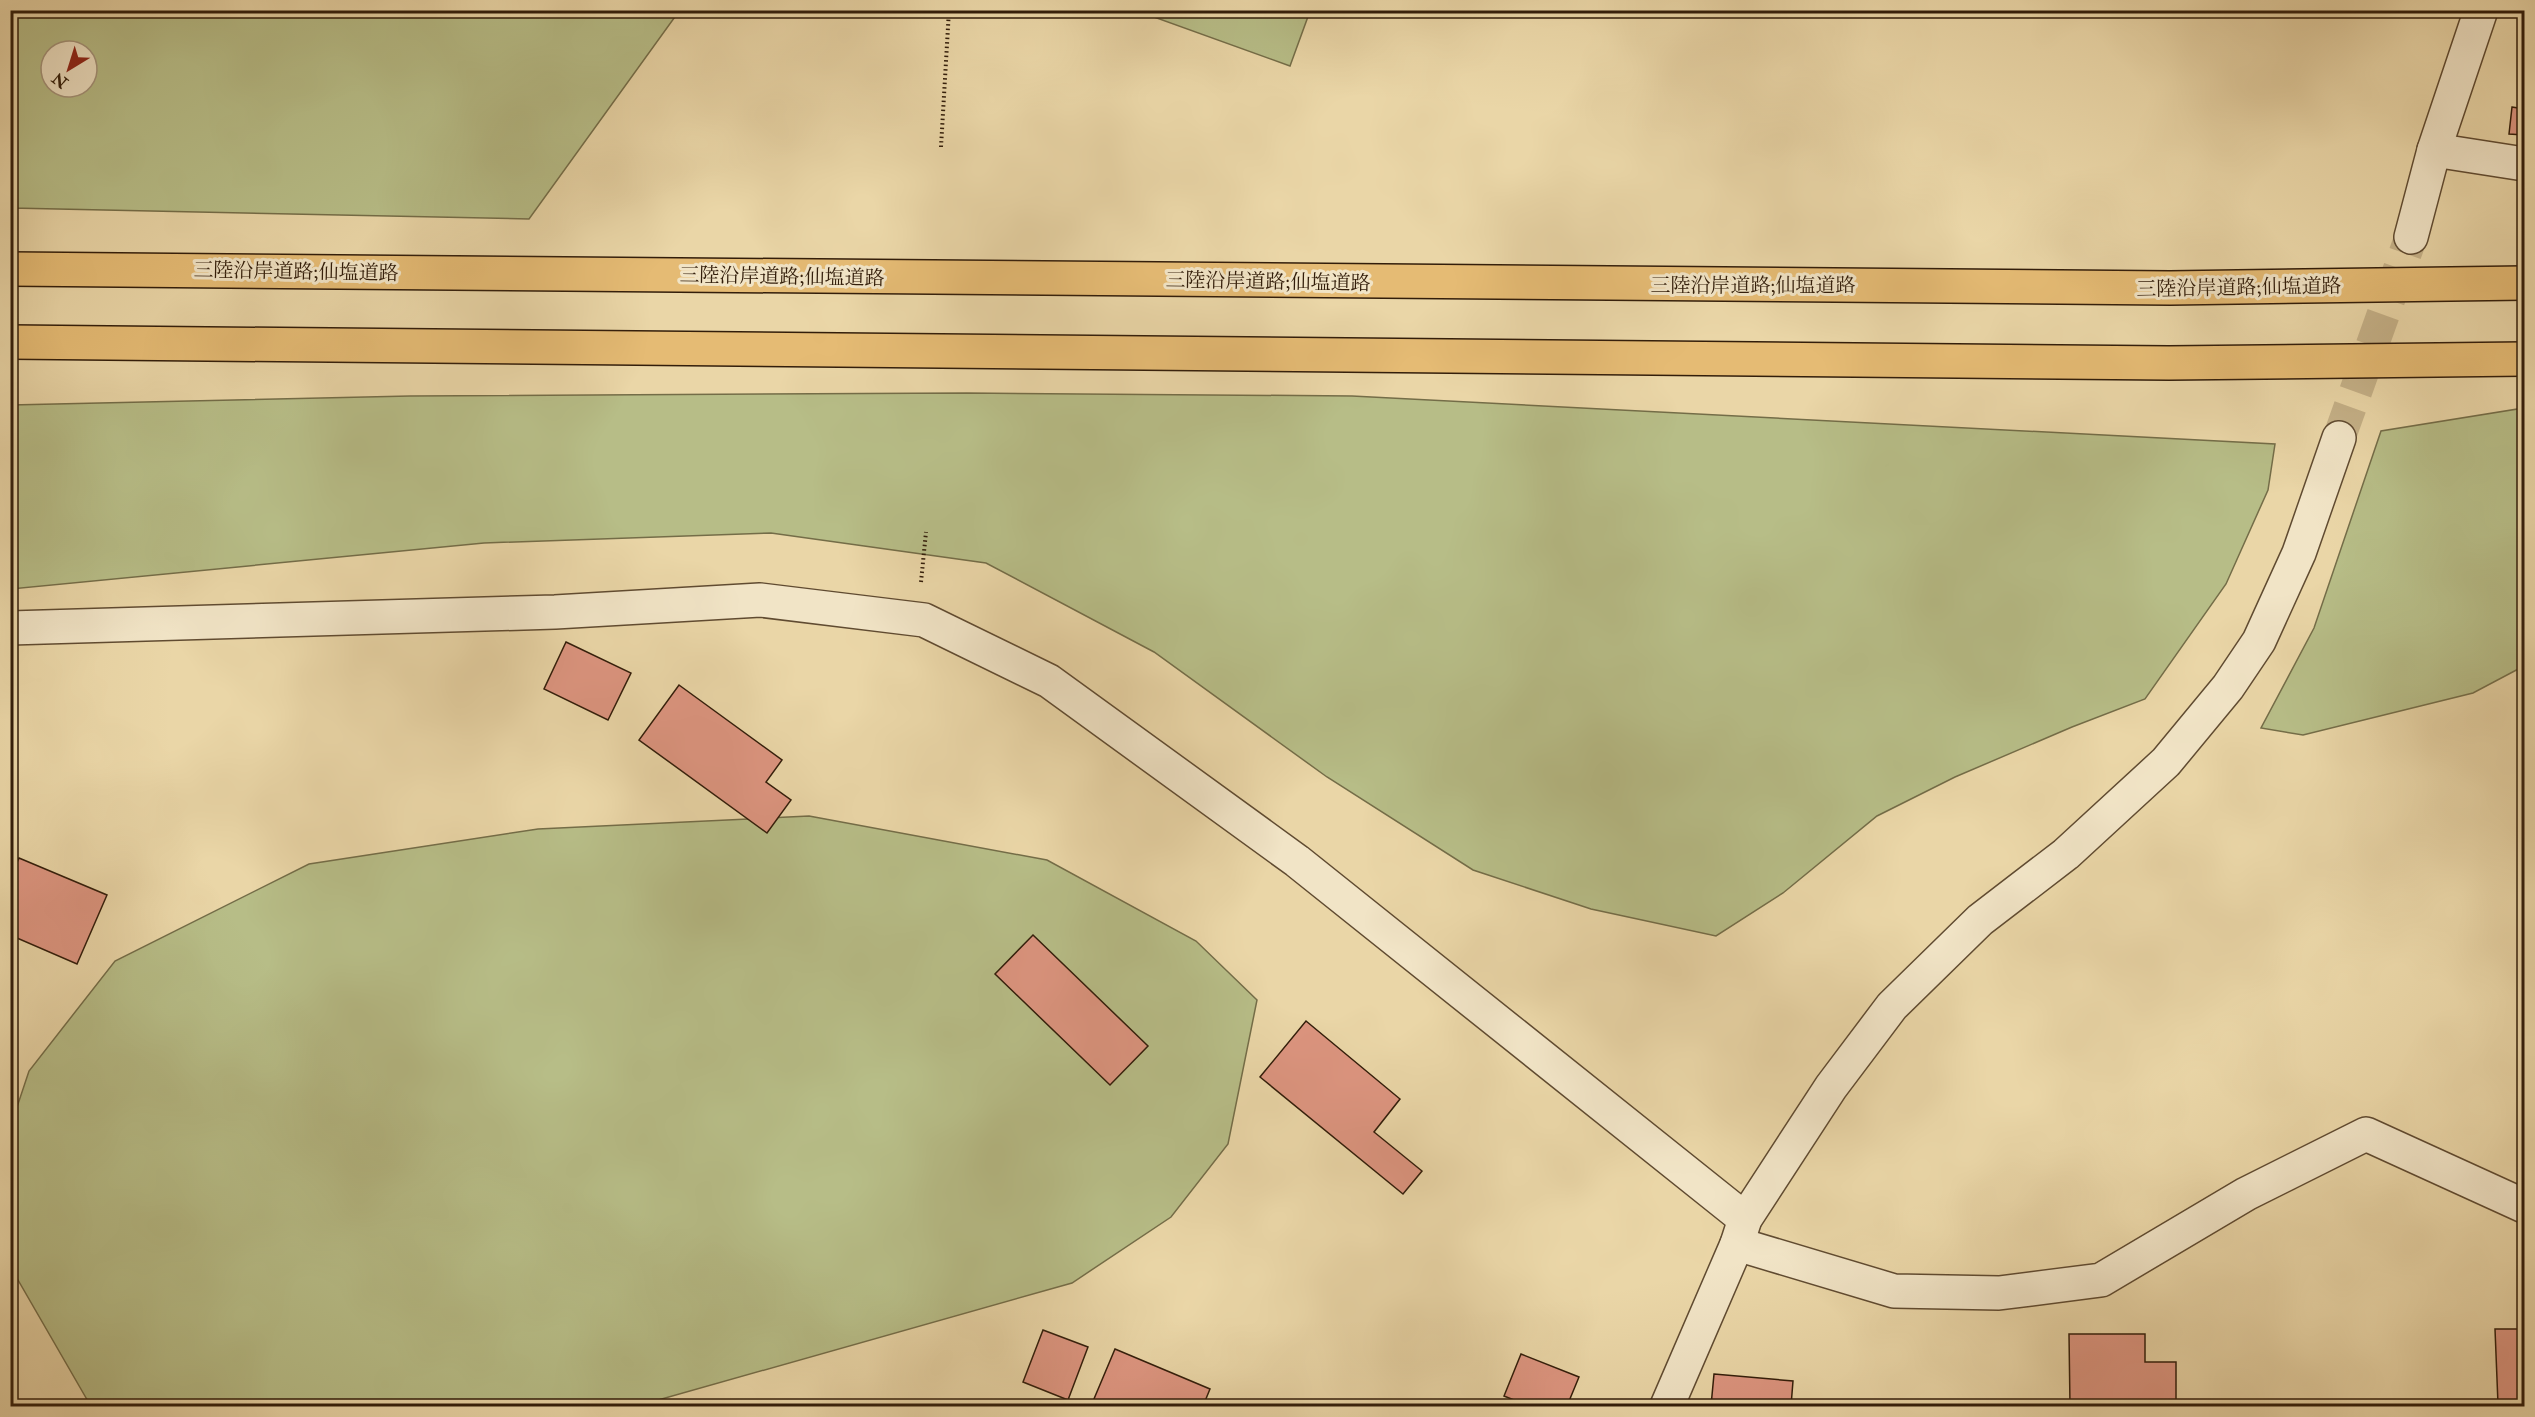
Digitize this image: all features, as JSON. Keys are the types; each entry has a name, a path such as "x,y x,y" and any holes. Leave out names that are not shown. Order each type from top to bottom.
{"highway":[{"name":"三陸沿岸道路;仙塩道路","path":"10,269 2158,288 2524,283"},
{"path":"10,342 2145,363 2524,359"}],"street":[{"path":"2411,237 2434,150 2481,10"},
{"path":"2434,150 2524,164"},
{"path":"1667,1407 1741,1232 1831,1087 1892,1006 1980,920 2066,854 2166,762 2228,687 2259,641 2299,553 2339,438"},
{"path":"10,628 555,612 760,600 917,619 1049,681 1297,861 1741,1232 1894,1291 1999,1293 2101,1280 2246,1194 2366,1134 2524,1206"}],"path":[{"path":"941,147 948,10"},
{"path":"917,619 926,532"}],"green space":[{"path":"11,10 677,10 677,14 529,219 11,208"},
{"path":"1310,10 1290,66 1140,11"},
{"path":"967,393 1352,396 2275,444 2268,490 2226,584 2145,699 2072,727 1955,777 1877,816 1783,893 1716,936 1591,909 1473,870 1327,777 1154,652 986,563 771,533 484,543 11,589 11,405 410,396"},
{"path":"2524,408 2524,666 2473,693 2303,735 2261,728 2314,628 2381,431"},
{"path":"809,816 1047,860 1196,941 1257,1000 1228,1144 1171,1217 1072,1283 637,1406 94,1406 89,1403 14,1273 10,1255 10,1128 29,1071 115,961 309,864 538,829"}],"building":[{"path":"2512,107 2524,109 2524,135 2509,134"},
{"path":"566,642 631,673 608,720 544,689"},
{"path":"679,685 782,760 766,782 791,800 767,833 639,740"},
{"path":"19,858 107,895 77,964 10,935 10,878"},
{"path":"1033,935 1148,1046 1110,1085 995,974"},
{"path":"1306,1021 1400,1099 1374,1132 1422,1171 1403,1194 1260,1077"},
{"path":"2495,1329 2524,1329 2524,1404 2498,1404"},
{"path":"1043,1330 1088,1347 1068,1400 1023,1382"},
{"path":"2069,1334 2145,1334 2145,1362 2176,1362 2176,1406 2070,1406"},
{"path":"1115,1349 1210,1389 1203,1406 1091,1406"},
{"path":"1521,1354 1579,1377 1567,1406 1529,1406 1504,1396"},
{"path":"1714,1374 1793,1381 1791,1406 1711,1406"}],"tunnel":[{"path":"2339,438 2411,237"}]}
